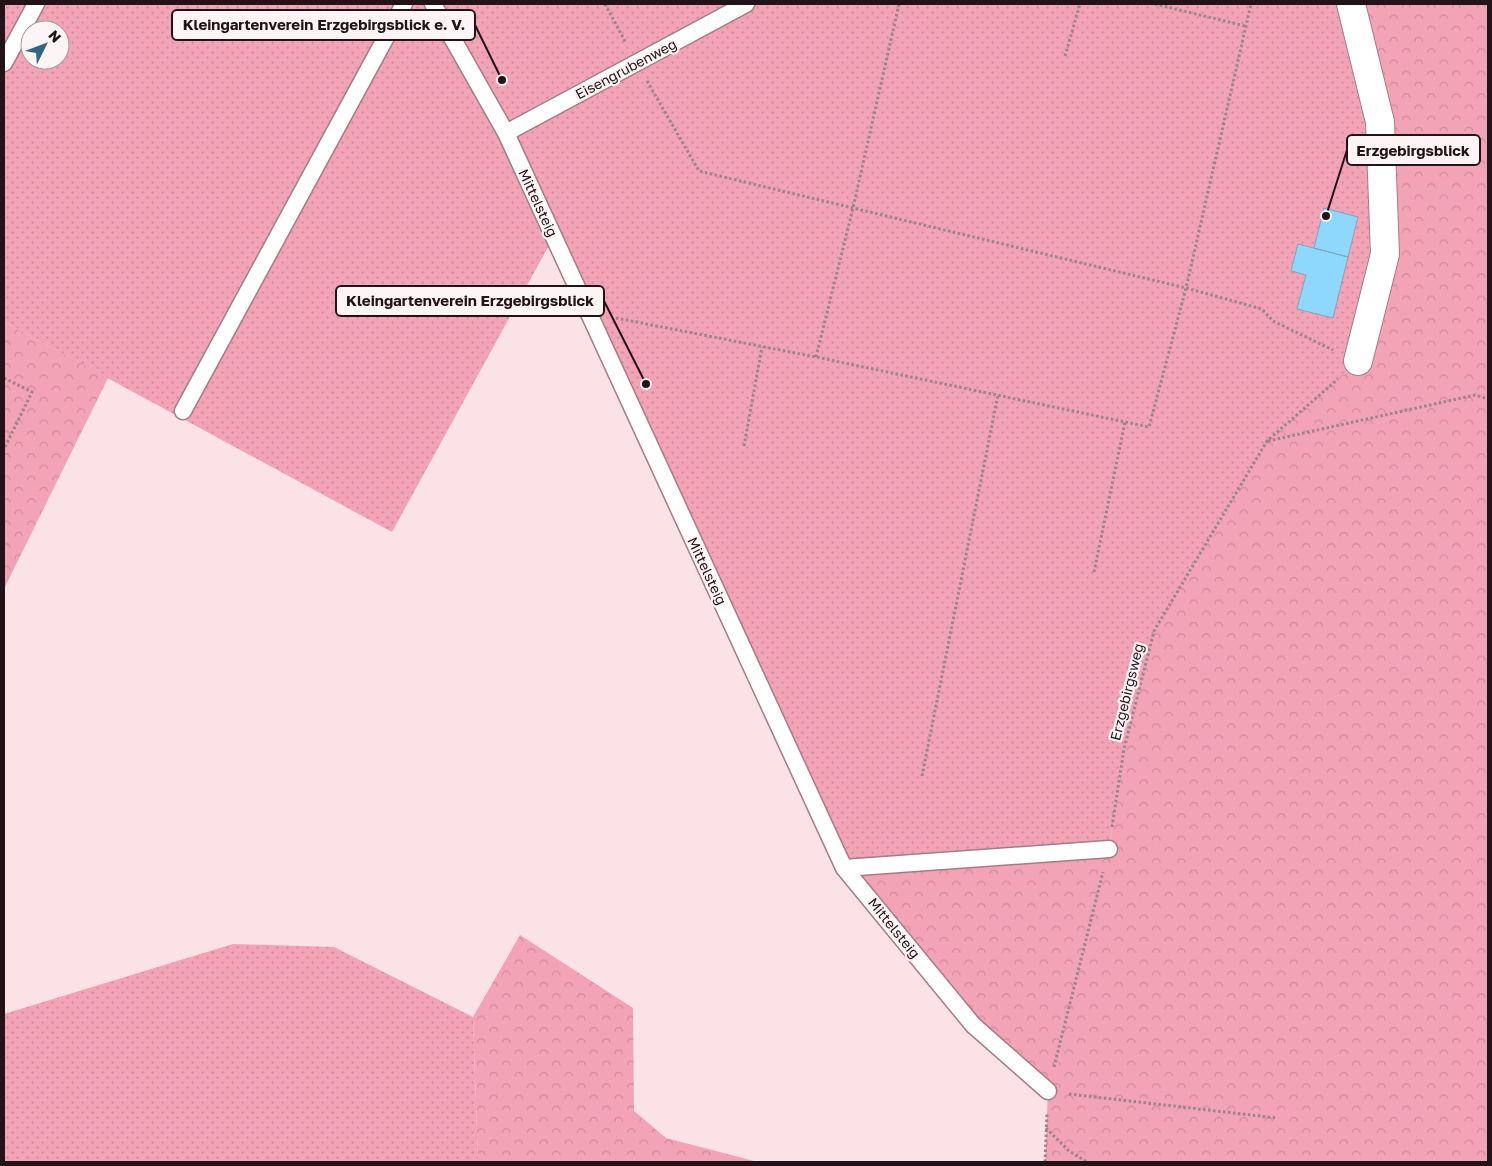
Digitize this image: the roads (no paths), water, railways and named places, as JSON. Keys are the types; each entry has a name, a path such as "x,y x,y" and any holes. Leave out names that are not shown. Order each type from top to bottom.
{"street":[{"path":"1351,4 1380,122 1385,254 1358,361"}],"lane":[{"path":"4,64 36,4"},
{"path":"183,411 404,4"},
{"name":"Mittelsteig","path":"433,4 506,133 844,868 973,1025 1048,1092"},
{"name":"Eisengrubenweg","path":"506,133 746,4"},
{"path":"844,868 1109,849"}],"place":[{"name":"Kleingartenverein Erzgebirgsblick e. V.","path":"502,80"},
{"name":"Erzgebirgsblick","path":"1326,216"},
{"name":"Kleingartenverein Erzgebirgsblick","path":"646,384"}]}
